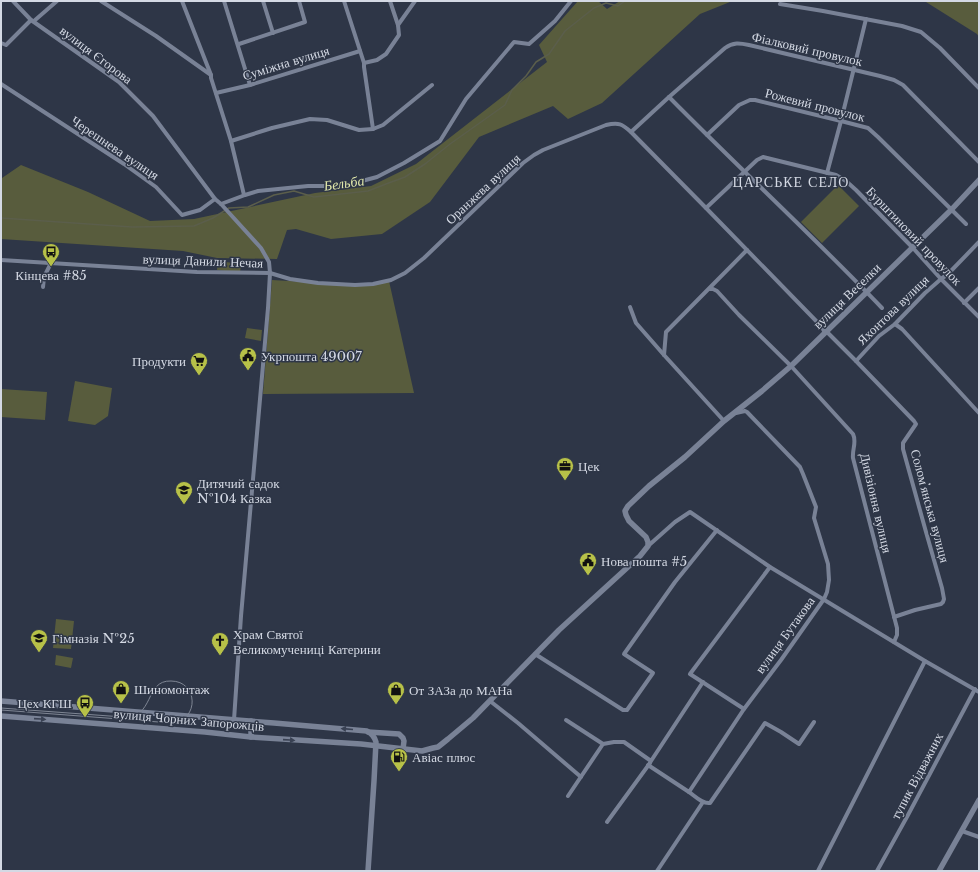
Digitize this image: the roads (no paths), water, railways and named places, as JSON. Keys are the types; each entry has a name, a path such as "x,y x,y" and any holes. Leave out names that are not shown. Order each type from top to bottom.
{"street":[{"name":"вулиця Єгорова","path":"12,1 33,21 119,82 153,116 215,199 261,248 269,262 270,273"},
{"path":"1,43 6,45 56,1"},
{"path":"101,1 156,36 211,75"},
{"path":"182,1 211,75 231,141 244,195"},
{"path":"224,1 250,85"},
{"path":"262,1 273,33"},
{"path":"238,44 305,22 299,1"},
{"path":"344,1 364,63 373,129"},
{"path":"364,63 377,60 386,54 400,35 390,1"},
{"path":"398,25 415,1"},
{"path":"222,206 244,195 258,191 302,186 343,186 377,177 404,163 440,141 466,99 514,42 529,44 555,20 571,1"},
{"path":"780,4 902,26 921,32 940,48 979,88"},
{"path":"827,172 842,121 866,19"},
{"name":"Фіалковий провулок","path":"631,132 725,48 736,43 887,78 898,82 979,162"},
{"name":"Суміжна вулиця","path":"216,93 250,85 360,51"},
{"name":"Черешнева вулиця","path":"1,84 124,164 156,187 182,215 200,210 215,199"},
{"path":"231,141 272,128 310,119 327,120 359,130 373,129 383,125 432,85"},
{"path":"669,97 882,308"},
{"name":"Рожевий провулок","path":"707,135 738,104 750,100 868,128 966,224"},
{"name":"Оранжева вулиця","path":"270,273 290,279 318,283 355,285 373,284 391,280 405,273 424,258 523,163 534,155 543,150 617,123 631,132 825,332"},
{"name":"Бурштиновий провулок","path":"706,208 757,160 763,157 827,172 846,181 979,317"},
{"name":"вулиця Веселки","path":"724,421 791,366 913,248 979,180"},
{"name":"Яхонтова вулиця","path":"856,361 879,336 895,324 925,293 948,274 979,242"},
{"path":"664,355 666,332 747,250"},
{"name":"вулиця Данили Нечая","path":"1,260 197,272 270,273 241,616 234,720"},
{"path":"43,287 44,277 51,263"},
{"name":"Бурштиновий провулок","path":"964,303 979,288"},
{"path":"710,289 717,291 791,366"},
{"path":"630,307 636,323 724,421 628,506 625,511 626,515 629,521 646,537 648,546"},
{"path":"895,324 902,329 979,413"},
{"name":"Соломʼянська вулиця","path":"825,332 856,361 916,424 903,443 903,448 944,599 940,604 894,617"},
{"name":"Дивізіонна вулиця","path":"791,366 855,438 852,458 897,628 897,635 894,642"},
{"name":"вулиця Бутакова","path":"689,792 744,709 824,599 829,580 828,564 814,518 816,507 800,467 746,412 744,411 734,414"},
{"name":"вулиця Чорних Запорожців","path":"1,716 251,737 361,744 422,751 438,747 473,718 559,630 675,522 690,512 717,530"},
{"path":"535,654 627,710 653,673 624,654 675,582 717,530 770,567 979,692"},
{"path":"744,709 690,674 770,567"},
{"path":"818,871 925,661"},
{"path":"607,822 650,763 703,682"},
{"name":"тупик Відважних","path":"877,871 974,689"},
{"name":"вулиця Чорних Запорожців","path":"1,701 398,734 403,738 403,749"},
{"path":"490,701 581,777"},
{"path":"566,720 603,744 624,742 665,777 707,803 710,803 765,723 799,744 814,722"},
{"path":"251,721 251,737"},
{"path":"367,732 374,737 375,746 368,871"},
{"path":"568,796 603,744"},
{"path":"939,871 979,800"},
{"path":"657,871 704,802"},
{"path":"962,831 979,837"}],"waterway":[{"name":"Бельба","path":"1,218 132,227 194,226 213,218 229,208 248,207 274,195 294,191 314,197 368,191 405,177 505,105 512,90 526,76 536,62 549,54 565,31 594,8 606,3 618,6 625,1"}],"tram line":[{"path":"1,708 123,717 133,716 140,712 145,706 152,692 157,686 162,682 171,681 180,683 186,687 191,693 192,701 191,708 187,715 181,720 172,723 1,710"}],"place":[{"name":"Кінцева #85","path":"51,267"},
{"name":"Укрпошта 49007","path":"248,371"},
{"name":"Продукти","path":"199,376"},
{"name":"Цек","path":"565,481"},
{"name":"Дитячий садок №104 Казка","path":"184,505"},
{"name":"Нова пошта #5","path":"588,576"},
{"name":"Гімназія №25","path":"39,653"},
{"name":"Храм Святої Великомучениці Катерини","path":"220,656"},
{"name":"Шиномонтаж","path":"121,704"},
{"name":"От ЗАЗа до МАНа","path":"396,705"},
{"name":"Цех КГШ","path":"85,718"},
{"name":"Авіас плюс","path":"399,772"}],"district":[{"name":"ЦАРСЬКЕ СЕЛО","path":"791,182"}]}
